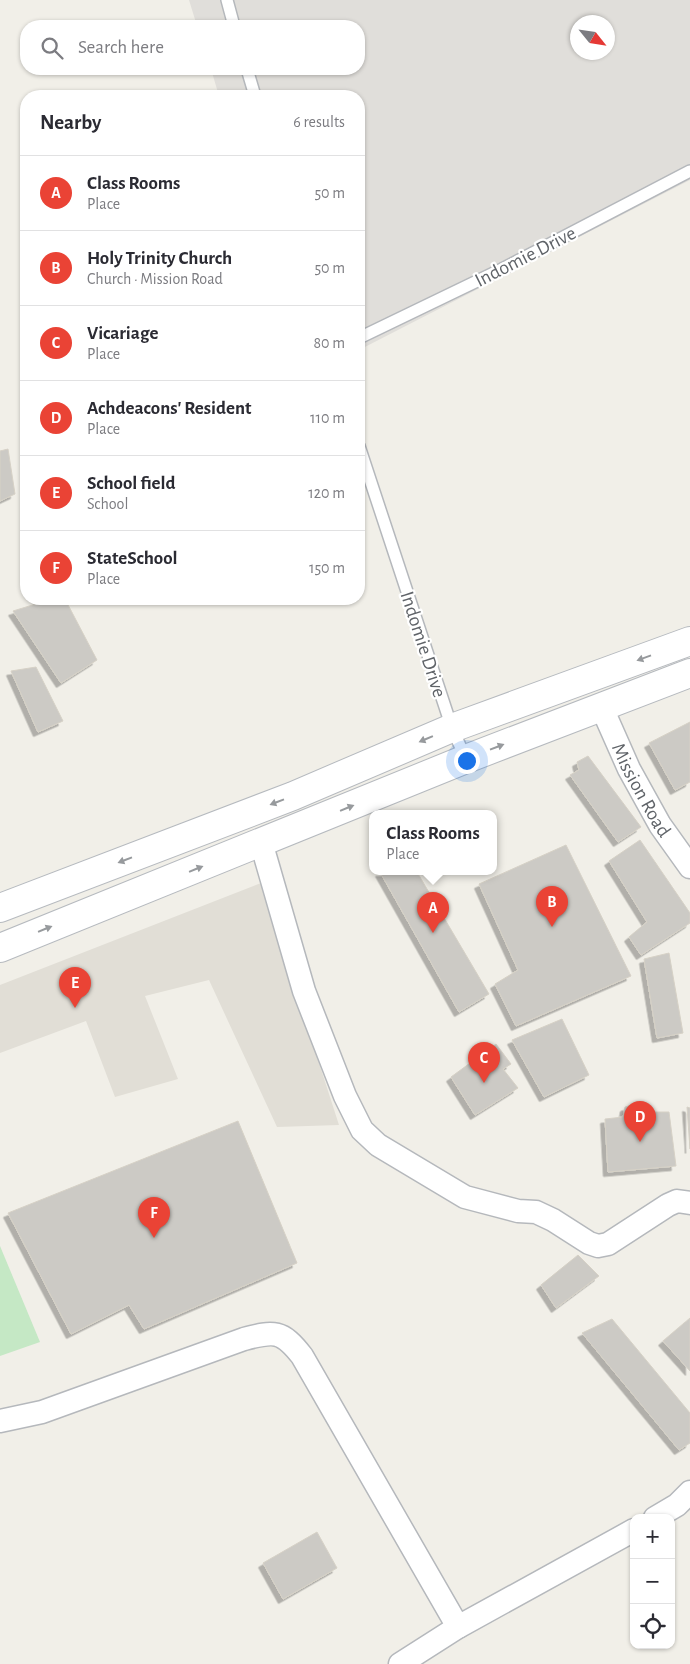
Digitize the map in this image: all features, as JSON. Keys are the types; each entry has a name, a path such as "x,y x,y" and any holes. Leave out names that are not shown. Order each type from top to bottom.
{"main road":[{"path":"0,908 293,796 452,728 690,641"},
{"path":"0,948 466,759 690,674"}],"street":[{"name":"Mission Road","path":"602,708 629,769 660,825 690,867"},
{"path":"262,842 304,990 349,1105 362,1130 378,1145 465,1197 518,1211 536,1212 598,1246 608,1244 668,1205 678,1201 690,1203"},
{"path":"0,1421 42,1412 244,1339 264,1334 283,1336 291,1341 302,1356 458,1627"},
{"path":"662,1514 677,1505 690,1492"},
{"path":"400,1664 458,1627 630,1532"}],"lane":[{"path":"227,0 232,20"},
{"path":"249,75 252,90"},
{"name":"Indomie Drive","path":"365,335 502,269 690,171"},
{"name":"Indomie Drive","path":"365,464 452,728 466,759"}],"shaded area":[{"path":"189,0 690,0 690,180 365,347 365,90 217,90 213,75 365,75 365,20 195,20"},
{"path":"261,883 339,1125 277,1127 209,980 145,996 178,1079 115,1097 86,1021 0,1053 0,985"}],"green space":[{"path":"0,1246 40,1342 0,1356"}],"building":[{"path":"8,449 15,494 0,501 0,451"},
{"path":"32,605 68,605 97,660 61,683 13,611"},
{"path":"36,667 63,721 38,732 11,671"},
{"path":"690,722 690,782 675,790 649,743"},
{"path":"588,756 641,827 618,842 570,775 579,770 577,762"},
{"path":"640,840 690,913 690,923 641,955 629,937 647,922 609,861"},
{"path":"566,845 631,976 516,1026 495,984 518,970 479,884"},
{"path":"382,875 419,875 489,994 459,1012"},
{"path":"669,953 683,1033 657,1038 644,959"},
{"path":"562,1019 589,1075 544,1097 512,1040"},
{"path":"496,1044 511,1064 503,1069 518,1088 475,1115 451,1077"},
{"path":"637,1104 643,1112 669,1112 676,1166 608,1172 605,1119 623,1117 625,1107"},
{"path":"687,1107 690,1108 690,1149"},
{"path":"238,1121 297,1263 144,1329 129,1305 71,1334 8,1213"},
{"path":"578,1255 599,1276 556,1308 541,1285"},
{"path":"690,1318 690,1371 663,1341"},
{"path":"612,1319 690,1413 690,1443 679,1450 582,1333"},
{"path":"317,1532 337,1568 283,1599 263,1563"}],"place":[{"name":"Holy Trinity Church","path":"552,927"},
{"name":"Class Rooms","path":"433,933"},
{"name":"School field","path":"75,1008"},
{"name":"Vicariage","path":"484,1083"},
{"name":"Achdeacons' Resident","path":"640,1142"},
{"name":"StateSchool","path":"154,1238"}]}
